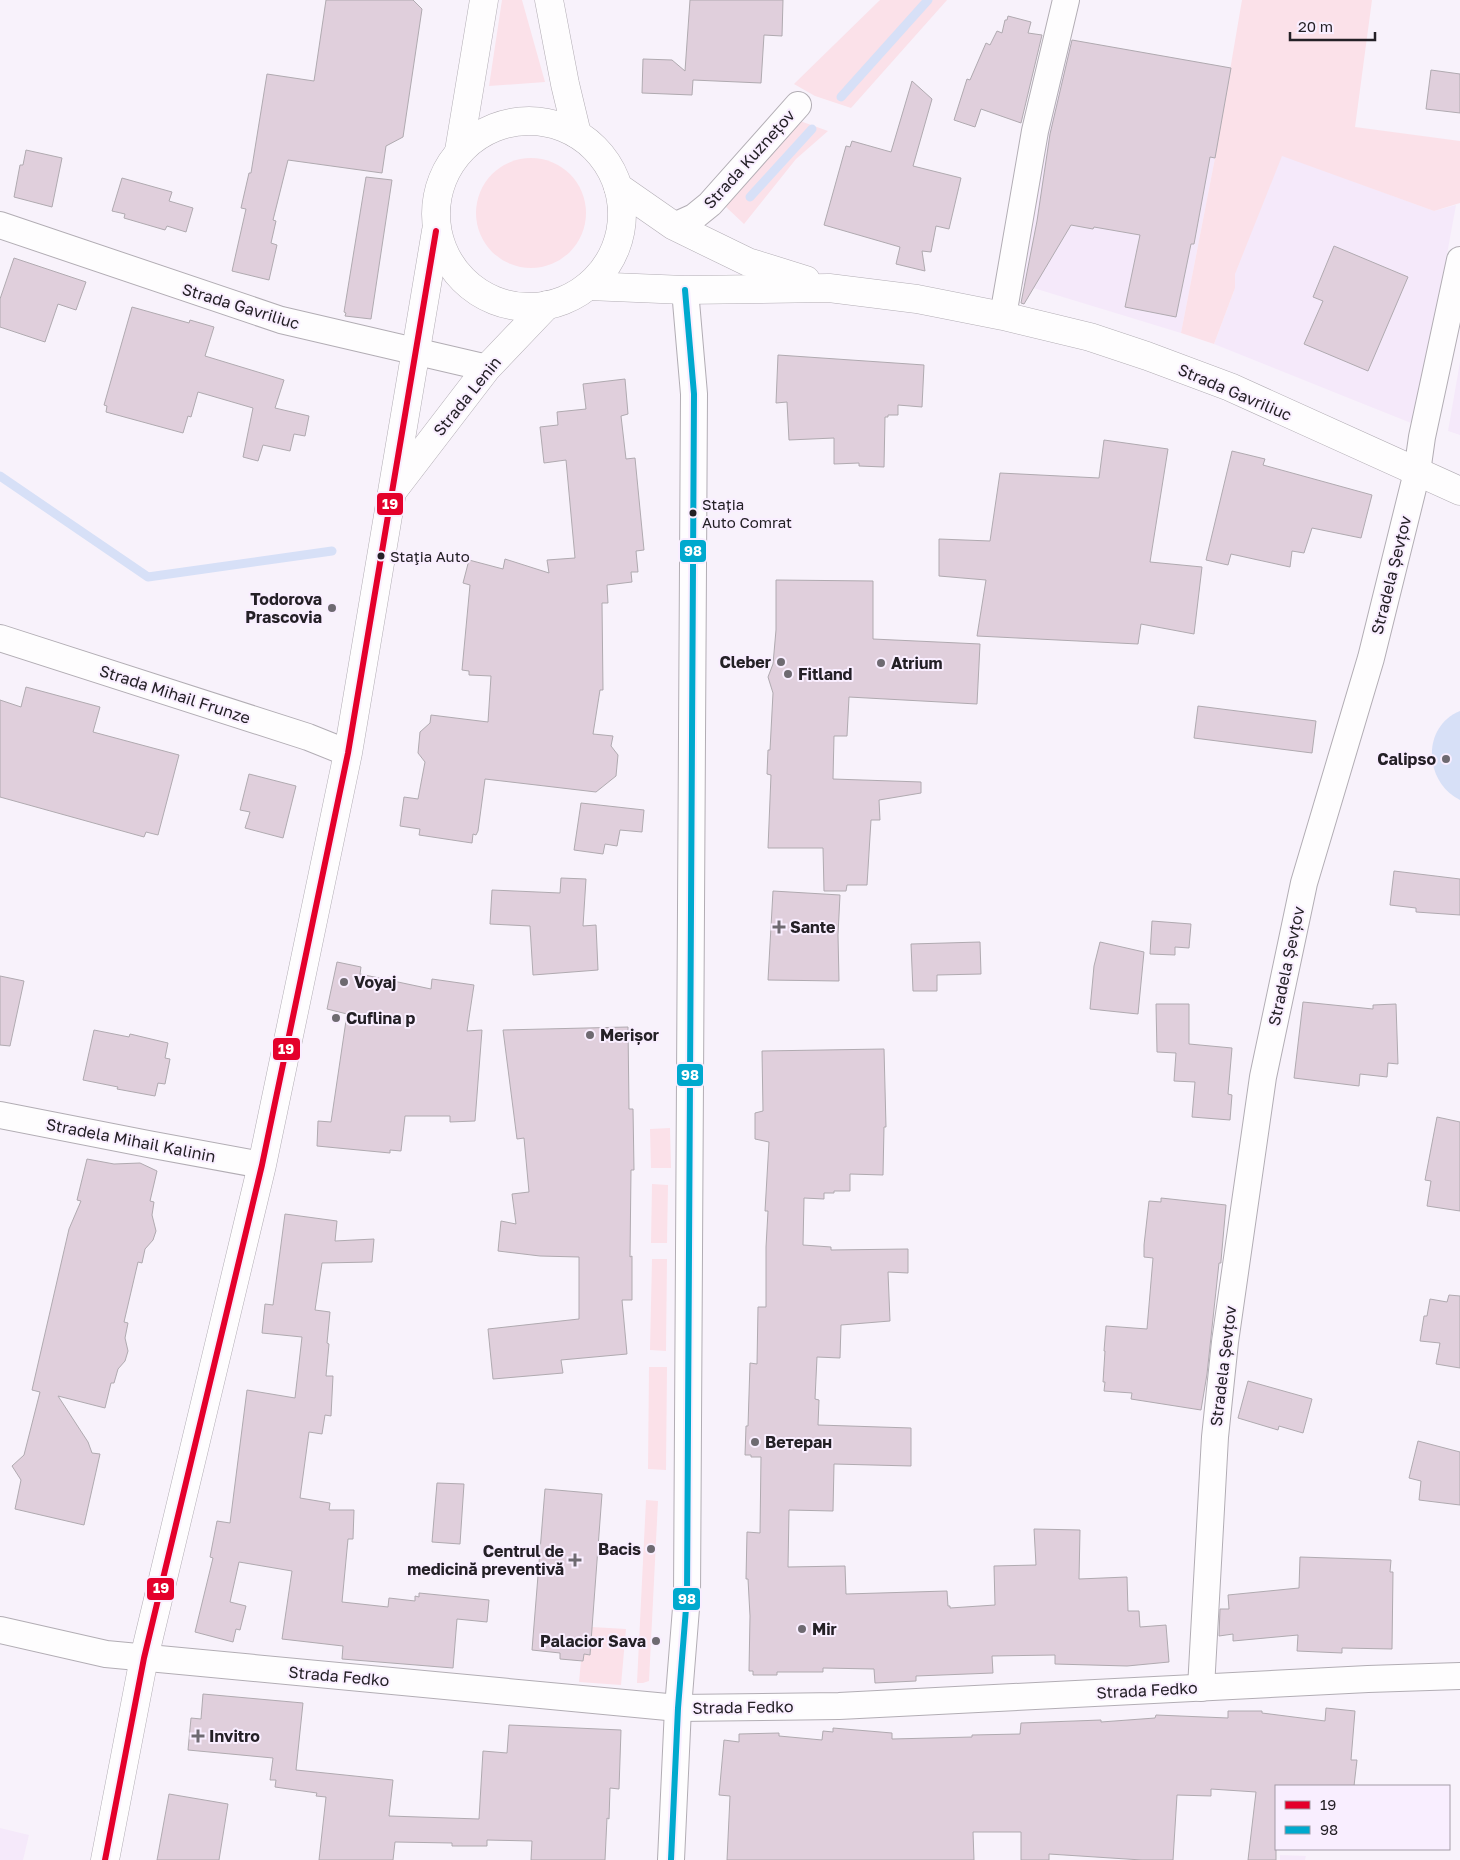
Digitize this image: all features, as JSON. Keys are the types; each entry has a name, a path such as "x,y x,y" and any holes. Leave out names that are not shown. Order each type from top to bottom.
{"main road":[{"path":"459,151 484,0"},
{"path":"549,0 564,84 577,134"},
{"path":"105,1860 144,1658 262,1165 348,753 436,231 436,202 443,174 459,151 485,131 515,121 548,122 577,134 595,148 609,166 618,187 622,214 618,241 606,266 588,286 568,298 547,305 518,306 489,299 465,282 446,259 436,231"},
{"name":"Strada Gavriliuc","path":"618,187 674,226 748,262 829,288"},
{"name":"Strada Gavriliuc","path":"588,286 685,290 829,288 917,298 1002,316 1090,337 1211,380 1460,491"},
{"name":"Strada Lenin","path":"393,492 486,368 547,305"}],"street":[{"path":"1002,316 1035,131 1066,0"},
{"name":"Strada Kuznețov","path":"674,226 694,218 710,204 798,105"},
{"name":"Strada Gavriliuc","path":"0,225 281,320 486,368"},
{"name":"Stradela Șevțov","path":"1200,1688 1215,1437 1225,1342 1263,1076 1304,882 1371,658 1417,472 1422,437 1460,260"},
{"path":"671,1860 678,1708 687,1586 694,394 685,290"},
{"name":"Strada Mihail Frunze","path":"0,638 308,737 348,753"},
{"name":"Stradela Mihail Kalinin","path":"0,1115 262,1165"},
{"name":"Strada Fedko","path":"0,1630 106,1654 678,1708 839,1706 1368,1678 1460,1676"}],"shaded area":[{"path":"502,0 522,0 545,82 489,86"},
{"path":"880,0 947,0 851,108 815,96 794,84"},
{"path":"1242,0 1372,0 1355,127 1460,141 1460,203 1434,211 1282,156 1235,274 1235,288 1214,344 1181,333 1215,158"},
{"path":"1069,40 1231,68 1181,333 1017,283 1045,138"},
{"path":"800,121 828,131 796,159 744,224 726,207 732,191"},
{"path":"1282,155 1434,211 1456,205 1416,425 1214,344 1235,288 1234,274"},
{"path":"531,158 552,162 570,174 582,192 586,213 582,234 570,252 552,264 531,268 510,264 492,252 480,234 476,213 480,192 492,174 510,162"},
{"path":"1460,362 1460,435 1448,431"},
{"path":"670,1128 671,1168 651,1168 650,1129"},
{"path":"652,1184 668,1185 667,1243 651,1243"},
{"path":"652,1259 667,1259 666,1351 650,1350"},
{"path":"649,1367 667,1367 666,1470 648,1469"},
{"path":"646,1500 658,1501 649,1681 637,1683"},
{"path":"592,1627 626,1629 621,1685 579,1682 581,1661 583,1661 584,1654 590,1654"},
{"path":"0,1828 29,1835 23,1860 0,1860"},
{"path":"1280,1855 1306,1856 1305,1860 1280,1860"}],"water":[{"name":"Calipso","path":"1460,711 1460,800 1448,792 1439,781 1432,755 1433,741 1438,729 1447,719"}],"building":[{"path":"326,0 413,0 422,9 403,137 386,146 382,173 288,160 273,220 276,221 271,243 277,245 269,280 232,271 246,209 241,208 249,173 251,173 267,74 314,81"},
{"path":"690,0 783,0 782,36 764,35 761,83 693,80 692,95 642,93 643,59 672,60 685,71"},
{"path":"1008,16 1031,22 1028,33 1042,35 1021,123 981,109 975,127 954,120 967,79 970,80 986,43 990,45 997,31 1002,33"},
{"path":"1072,40 1231,68 1215,158 1210,157 1194,244 1191,244 1176,317 1125,307 1140,235 1094,227 1093,229 1071,225 1024,304 1021,303 1037,221 1050,134"},
{"path":"1431,70 1460,74 1460,113 1426,109"},
{"path":"912,81 932,99 913,166 961,178 949,229 936,226 931,252 922,251 925,271 896,264 900,247 824,225 846,146 850,147 852,141 891,152"},
{"path":"26,150 62,158 52,207 14,197 20,165 23,165"},
{"path":"366,177 392,180 371,319 345,316 346,313 344,312"},
{"path":"122,178 172,192 169,201 193,208 186,232 167,226 165,230 124,218 125,214 112,211"},
{"path":"1334,246 1408,277 1368,371 1304,344 1323,301 1313,297"},
{"path":"14,258 86,282 76,310 58,304 45,342 0,327 0,299"},
{"path":"132,307 189,323 190,320 214,327 205,356 284,380 275,408 309,416 305,436 294,434 290,451 263,445 258,461 243,457 253,408 198,392 191,417 188,416 183,433 106,412 107,406 104,405"},
{"path":"778,355 924,365 922,407 898,405 898,415 888,415 888,417 885,417 884,467 859,466 859,463 834,464 834,438 789,440 787,402 776,403"},
{"path":"625,379 628,414 621,416 626,459 635,458 644,550 636,551 638,572 631,572 632,582 607,585 608,603 602,603 603,690 600,690 593,734 613,736 611,746 618,755 616,776 596,792 485,779 478,831 476,835 473,834 472,843 419,835 420,829 400,826 404,797 418,799 425,762 418,753 420,732 430,723 431,715 488,722 491,676 469,675 469,671 462,670 470,585 463,583 469,560 503,569 505,559 549,573 547,560 575,558 566,460 544,463 540,427 558,425 557,412 586,409 583,384"},
{"path":"1104,440 1168,449 1150,562 1202,567 1194,634 1141,624 1138,644 977,636 986,580 939,576 939,539 990,541 1000,473 1099,478"},
{"path":"1232,451 1265,459 1263,465 1372,495 1361,538 1312,528 1304,553 1292,551 1290,567 1231,554 1228,565 1206,560"},
{"path":"776,580 873,581 873,639 980,644 977,704 849,697 847,736 834,736 833,779 921,782 921,793 879,800 880,820 871,820 867,885 847,885 846,891 824,891 823,848 768,848 771,775 767,774 773,693 768,677 773,664 776,630"},
{"path":"26,687 100,707 93,732 179,755 158,835 146,832 144,837 0,797 0,700 21,707"},
{"path":"1198,706 1316,721 1312,753 1194,738"},
{"path":"249,774 296,786 283,838 245,828 250,812 240,810"},
{"path":"581,803 644,810 642,832 620,830 617,846 605,844 603,854 574,850"},
{"path":"1394,871 1460,879 1460,915 1416,912 1416,908 1390,905"},
{"path":"561,878 586,879 583,926 596,925 598,970 533,975 530,926 490,924 492,890 560,893"},
{"path":"773,891 840,895 838,935 839,981 768,980"},
{"path":"1152,921 1191,924 1189,948 1175,947 1175,955 1150,954"},
{"path":"980,942 981,974 937,975 937,991 913,991 911,944"},
{"path":"1100,942 1144,952 1138,1014 1090,1009 1094,966"},
{"path":"337,962 361,967 360,974 431,989 432,979 474,985 467,1031 482,1030 475,1121 450,1122 450,1116 405,1116 401,1151 390,1150 390,1153 317,1146 318,1121 331,1122 347,1014 327,1009"},
{"path":"0,976 24,981 10,1046 0,1045"},
{"path":"1303,1002 1373,1009 1373,1005 1396,1004 1398,1064 1388,1063 1387,1077 1360,1074 1359,1086 1294,1078"},
{"path":"1156,1004 1189,1004 1189,1044 1232,1048 1228,1094 1232,1095 1230,1120 1192,1117 1195,1082 1174,1081 1176,1053 1157,1052"},
{"path":"628,1027 629,1109 633,1109 634,1170 631,1170 630,1257 632,1256 632,1300 622,1300 627,1354 561,1360 563,1373 493,1379 488,1329 579,1319 579,1257 540,1256 498,1251 501,1221 516,1224 512,1194 529,1192 524,1138 517,1139 503,1030"},
{"path":"94,1030 129,1037 130,1034 168,1043 165,1058 170,1059 165,1084 158,1083 155,1096 83,1080"},
{"path":"884,1049 886,1127 884,1127 883,1175 850,1174 850,1191 824,1193 824,1199 804,1198 803,1245 831,1247 831,1250 908,1249 908,1273 888,1272 890,1321 841,1325 840,1358 817,1357 815,1399 819,1400 818,1425 911,1428 911,1466 834,1464 833,1511 789,1510 788,1567 845,1566 846,1594 947,1591 948,1606 950,1608 995,1605 994,1566 1036,1565 1034,1529 1080,1530 1079,1579 1127,1577 1128,1611 1139,1611 1140,1627 1166,1625 1169,1662 1127,1666 1055,1664 1055,1655 992,1656 993,1673 916,1676 916,1681 875,1683 874,1669 823,1668 823,1672 777,1672 777,1675 753,1675 753,1671 749,1671 750,1616 748,1579 746,1579 747,1532 760,1533 761,1457 745,1455 746,1426 748,1426 750,1363 757,1364 758,1307 766,1307 768,1211 765,1211 769,1142 755,1139 755,1113 763,1111 762,1051"},
{"path":"1437,1117 1460,1122 1460,1211 1427,1206 1431,1181 1425,1180"},
{"path":"87,1159 114,1164 140,1163 157,1171 150,1201 154,1202 152,1215 156,1231 153,1240 145,1249 142,1263 138,1262 124,1322 128,1323 125,1338 128,1351 125,1361 118,1369 114,1383 111,1383 105,1408 58,1396 88,1442 92,1453 100,1454 84,1525 15,1509 21,1480 12,1466 24,1455 40,1392 32,1390 69,1229 81,1201 77,1200"},
{"path":"1161,1198 1226,1205 1221,1263 1219,1263 1207,1374 1201,1410 1131,1399 1132,1393 1104,1391 1106,1326 1147,1329 1153,1258 1144,1257 1144,1245 1149,1201 1161,1202"},
{"path":"285,1214 337,1221 335,1241 374,1239 372,1262 322,1263 315,1310 330,1312 326,1376 333,1376 331,1416 325,1415 322,1434 309,1432 300,1498 330,1503 329,1510 354,1510 353,1539 348,1539 342,1602 388,1607 389,1598 415,1601 415,1596 419,1597 419,1593 489,1600 487,1622 457,1619 453,1668 342,1659 343,1646 282,1639 292,1571 239,1562 230,1602 246,1606 240,1630 236,1629 233,1642 195,1632 213,1558 210,1557 217,1521 230,1523 247,1390 295,1398 302,1337 262,1333 265,1304 273,1305"},
{"path":"1449,1295 1460,1296 1460,1368 1436,1364 1440,1343 1420,1341 1424,1316 1427,1316 1430,1299 1447,1302"},
{"path":"1248,1381 1312,1399 1303,1433 1279,1426 1278,1430 1238,1418"},
{"path":"1418,1441 1460,1452 1460,1505 1419,1500 1421,1481 1409,1478"},
{"path":"437,1483 464,1484 460,1544 432,1542"},
{"path":"545,1489 602,1494 590,1655 584,1654 583,1661 560,1659 560,1653 532,1650"},
{"path":"1300,1557 1391,1560 1390,1572 1393,1572 1392,1649 1342,1648 1342,1653 1297,1651 1298,1635 1233,1641 1233,1634 1219,1636 1220,1609 1229,1609 1228,1595 1299,1588"},
{"path":"203,1694 303,1703 296,1770 393,1780 389,1816 479,1819 483,1751 507,1753 509,1725 621,1730 619,1789 610,1788 605,1860 531,1860 532,1841 487,1840 487,1846 452,1846 452,1843 395,1842 393,1860 319,1860 326,1797 316,1796 317,1793 275,1787 276,1780 270,1780 273,1758 188,1750 191,1718 201,1719"},
{"path":"1326,1708 1355,1711 1351,1760 1357,1760 1354,1785 1275,1785 1276,1860 1248,1860 1256,1792 1211,1789 1211,1796 1177,1795 1173,1860 1049,1854 1049,1860 1021,1860 1021,1832 973,1832 974,1860 727,1860 730,1796 719,1795 724,1740 739,1742 739,1734 779,1733 779,1736 822,1740 823,1731 833,1732 833,1728 892,1733 892,1739 972,1737 972,1735 1020,1734 1021,1723 1101,1720 1101,1722 1155,1718 1156,1715 1228,1718 1228,1711 1262,1711 1262,1713 1325,1721"},
{"path":"169,1794 228,1804 219,1860 157,1860"}],"waterway":[{"path":"841,97 928,0"},
{"path":"750,197 812,129"},
{"path":"0,476 148,577 332,551"}],"transit line":[{"name":"19","path":"105,1860 144,1658 262,1165 348,753 436,231"},
{"name":"98","path":"671,1860 678,1708 687,1596 694,394 685,290"}],"place":[{"name":"Stația Auto Comrat","path":"693,513"},
{"name":"Staţia Auto","path":"381,556"},
{"name":"Todorova Prascovia","path":"332,608"},
{"name":"Cleber","path":"781,662"},
{"name":"Atrium","path":"881,663"},
{"name":"Fitland","path":"788,674"},
{"name":"Calipso","path":"1446,759"},
{"name":"Sante","path":"779,927"},
{"name":"Voyaj","path":"344,982"},
{"name":"Cuflina p","path":"336,1018"},
{"name":"Merișor","path":"590,1035"},
{"name":"Ветеран","path":"755,1442"},
{"name":"Bacis","path":"651,1549"},
{"name":"Centrul de medicină preventivă","path":"575,1560"},
{"name":"Mir","path":"802,1629"},
{"name":"Palacior Sava","path":"656,1641"},
{"name":"Invitro","path":"198,1736"}]}
